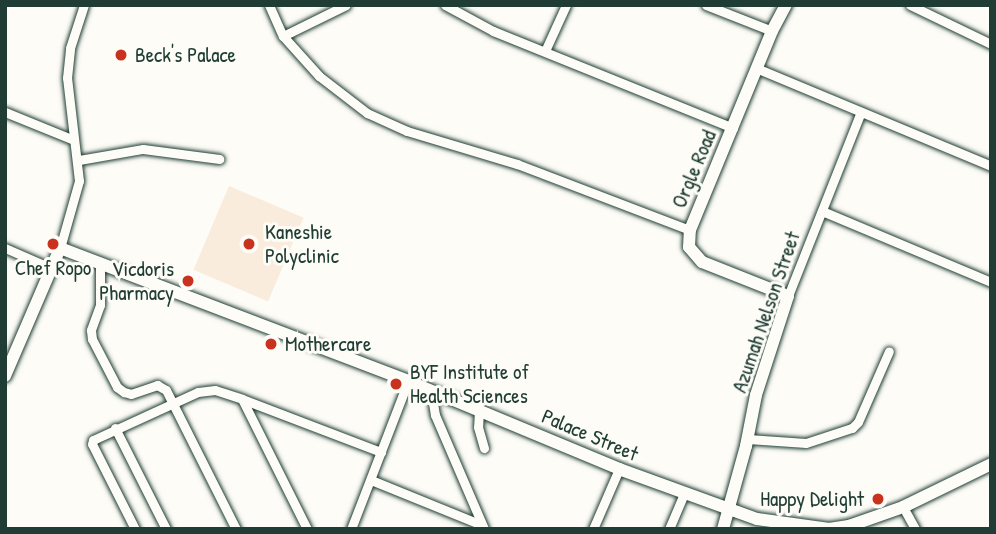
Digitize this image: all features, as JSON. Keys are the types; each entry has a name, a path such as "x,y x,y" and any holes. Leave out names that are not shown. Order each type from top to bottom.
{"street":[{"path":"5,376 9,356 53,269 79,181 79,160 67,78 70,48 84,5"},
{"path":"269,5 283,36 319,76 351,102 378,119 407,131 517,164 690,230"},
{"path":"283,36 346,5"},
{"path":"444,5 493,32 733,128"},
{"path":"545,51 566,5"},
{"path":"706,5 772,31"},
{"name":"Orgle Road","path":"786,5 756,68 690,230 689,247 702,262 788,296"},
{"path":"911,5 991,44"},
{"path":"756,68 991,166"},
{"path":"5,112 74,140"},
{"name":"Azumah Nelson Street","path":"723,529 748,439 756,395 788,296 861,112"},
{"path":"79,160 144,149 219,159"},
{"path":"822,211 991,282"},
{"path":"5,247 53,269"},
{"name":"Palace Street","path":"60,248 431,390 619,469 728,511 796,527 842,528 903,507 991,464"},
{"path":"100,262 100,305 91,330 92,339 117,387 124,393 131,394 157,385 166,390 236,529"},
{"path":"748,439 811,443 852,428 859,422 889,351"},
{"path":"351,529 408,381"},
{"path":"135,529 92,444 93,440 172,402 210,390 242,399 381,452"},
{"path":"431,390 435,415 483,527"},
{"path":"242,399 307,529"},
{"path":"479,410 478,427 484,448"},
{"path":"115,428 166,529"},
{"path":"593,529 619,469"},
{"path":"371,480 483,527"},
{"path":"670,529 684,494"},
{"path":"903,507 915,529"}],"shaded area":[{"name":"Kaneshie Polyclinic","path":"229,186 304,218 268,301 193,270"}],"place":[{"name":"Beck's Palace","path":"121,55"},
{"name":"Chef Ropo","path":"53,244"},
{"name":"Kaneshie Polyclinic","path":"249,244"},
{"name":"Vicdoris Pharmacy","path":"188,281"},
{"name":"Mothercare","path":"271,344"},
{"name":"BYF Institute of Health Sciences","path":"396,384"},
{"name":"Happy Delight","path":"878,499"}]}
